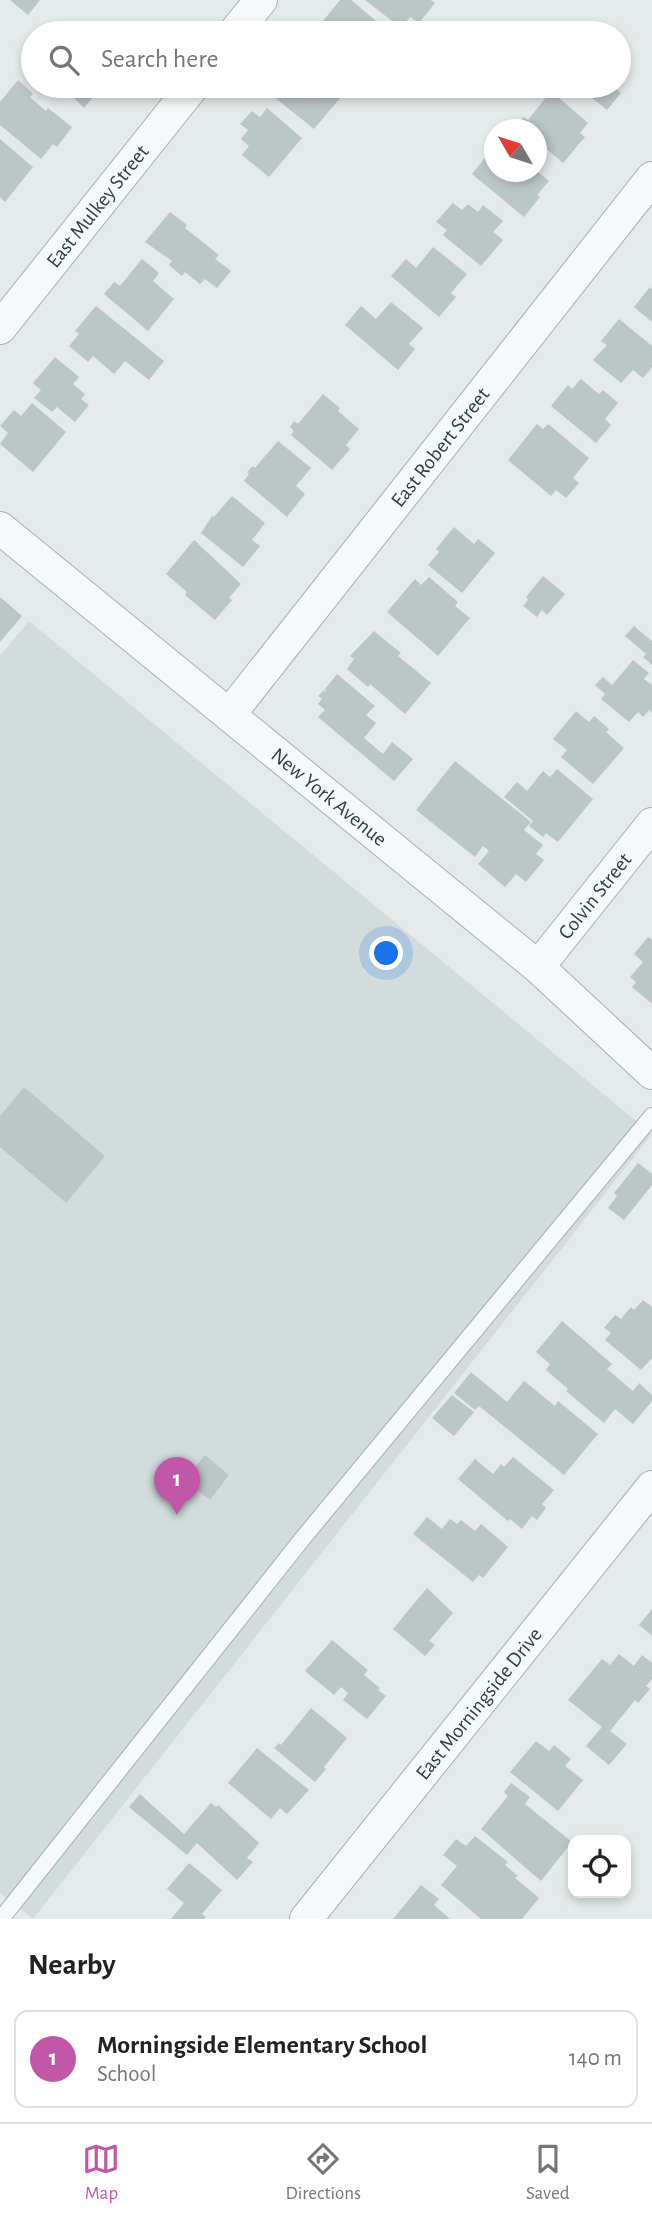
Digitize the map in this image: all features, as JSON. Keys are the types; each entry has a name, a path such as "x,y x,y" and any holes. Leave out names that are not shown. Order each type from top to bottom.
{"street":[{"path":"244,21 261,0"},
{"name":"East Mulkey Street","path":"0,328 183,98"},
{"name":"East Robert Street","path":"229,715 652,178"},
{"name":"New York Avenue","path":"0,528 538,967 652,1073"},
{"name":"Colvin Street","path":"538,967 652,824"},
{"name":"East Morningside Drive","path":"306,1919 652,1487"}],"lane":[{"path":"1,1919 312,1528 652,1116"}],"shaded area":[{"path":"29,621 652,1134 33,1919 0,1893 0,656"}],"building":[{"path":"10,0 40,0 28,15"},
{"path":"340,0 351,0 376,21 323,21"},
{"path":"365,0 431,0 435,3 421,21 410,17 407,21 392,21"},
{"path":"18,80 21,83 21,98 31,98 72,127 57,147 53,144 41,159 0,125 0,102"},
{"path":"74,98 92,98 84,108"},
{"path":"275,98 340,98 314,129"},
{"path":"545,98 559,98 588,123 580,133 585,137 563,163 547,149 547,119 529,119"},
{"path":"592,98 617,98 607,110"},
{"path":"267,108 302,138 269,177 242,155 249,146 241,139 248,130 240,124 252,111 260,117"},
{"path":"0,139 33,167 5,202 0,197"},
{"path":"484,159 484,182 549,181 524,217 472,174"},
{"path":"453,203 462,210 468,204 478,212 483,205 503,221 493,232 503,240 481,266 443,235 447,230 436,222"},
{"path":"170,212 187,225 185,228 219,255 215,259 231,271 217,288 205,279 200,284 185,272 182,276 169,265 172,261 145,242"},
{"path":"433,247 467,274 451,293 456,297 439,317 391,276 406,259 416,268"},
{"path":"142,259 159,273 153,281 174,299 148,331 104,294 114,282 120,286"},
{"path":"650,287 652,289 652,322 634,307"},
{"path":"391,302 423,328 409,344 415,349 398,370 345,325 361,306 376,319"},
{"path":"96,306 164,361 149,380 125,361 114,374 93,356 88,362 69,346 79,334 75,331"},
{"path":"619,319 652,346 652,367 643,378 633,370 621,383 593,360 607,345 601,341"},
{"path":"55,357 79,377 73,384 85,394 81,399 89,405 75,422 57,407 52,412 34,398 41,390 33,383"},
{"path":"581,379 599,394 603,390 618,403 605,419 611,425 596,443 551,406 568,385 572,389"},
{"path":"323,394 359,429 346,445 350,449 332,470 291,435 294,431 290,427 294,421 298,424"},
{"path":"32,403 66,432 33,472 0,444 8,433 0,426 14,410 21,416"},
{"path":"537,424 543,429 548,424 589,458 573,478 579,483 566,498 556,490 551,496 508,460"},
{"path":"278,441 311,468 296,486 305,494 287,517 244,481 249,474 247,472 253,466 255,468"},
{"path":"232,496 265,523 252,540 260,546 243,567 201,533 212,516 214,517"},
{"path":"454,527 474,544 478,539 495,553 462,593 428,565 439,552 436,549"},
{"path":"194,540 241,584 215,620 185,595 187,592 166,574"},
{"path":"543,576 565,594 547,615 542,610 537,617 523,606 528,600 526,597"},
{"path":"429,577 458,602 455,606 470,618 438,656 387,612 415,579 421,585"},
{"path":"0,597 22,616 0,642"},
{"path":"634,626 652,641 652,665 643,657 646,654 625,636"},
{"path":"374,631 401,653 398,656 431,683 405,714 370,684 368,687 347,669 354,659 350,656"},
{"path":"633,660 649,673 644,679 652,685 652,713 649,710 643,717 638,712 629,722 601,699 605,694 595,685 603,677 612,685"},
{"path":"337,674 375,706 366,715 376,723 364,738 383,754 392,742 413,759 394,781 318,717 325,710 318,704 322,699 318,696 324,690 327,693 325,689"},
{"path":"576,711 589,722 594,716 609,729 606,732 624,748 593,784 561,757 567,750 553,739"},
{"path":"455,761 531,822 524,830 543,845 536,854 544,860 526,882 516,874 505,887 478,864 489,851 483,846 475,857 416,810"},
{"path":"557,769 593,799 558,842 546,833 543,837 529,826 533,821 504,797 517,782 527,791 543,771 550,777"},
{"path":"648,937 652,940 652,1004 632,987 636,982 630,977 643,962 634,954"},
{"path":"24,1087 105,1156 66,1203 0,1147 0,1116"},
{"path":"638,1163 652,1174 652,1185 624,1220 608,1208 617,1196 614,1193"},
{"path":"643,1300 652,1307 652,1358 641,1370 605,1340 611,1333 604,1328 615,1315 621,1319 631,1307 634,1310"},
{"path":"562,1321 612,1364 607,1369 633,1391 639,1383 652,1395 652,1401 633,1424 615,1409 604,1423 546,1370 550,1364 536,1352"},
{"path":"471,1372 507,1402 524,1381 555,1406 558,1401 598,1434 564,1475 479,1406 475,1410 454,1393"},
{"path":"452,1395 474,1412 454,1436 432,1418"},
{"path":"205,1455 229,1475 210,1500 185,1480"},
{"path":"513,1457 554,1490 542,1504 546,1508 537,1520 532,1516 522,1529 510,1519 508,1521 458,1479 475,1459 493,1474 501,1464 504,1467"},
{"path":"427,1517 442,1529 450,1519 457,1524 461,1520 475,1531 481,1524 508,1547 483,1578 479,1575 473,1582 413,1534"},
{"path":"427,1588 453,1613 429,1641 435,1645 425,1656 393,1629"},
{"path":"652,1609 652,1636 639,1625"},
{"path":"332,1640 368,1670 364,1675 386,1696 367,1719 343,1700 348,1693 341,1687 334,1695 305,1671"},
{"path":"619,1654 634,1666 642,1655 652,1663 652,1679 646,1686 650,1689 638,1703 635,1700 610,1731 627,1744 609,1765 586,1746 602,1727 568,1700 602,1659 610,1665"},
{"path":"311,1708 347,1738 315,1782 274,1748 279,1743 281,1745"},
{"path":"536,1741 549,1751 554,1745 571,1759 565,1766 583,1780 558,1811 510,1772"},
{"path":"257,1748 309,1790 287,1814 280,1808 271,1819 228,1783"},
{"path":"511,1783 530,1797 525,1804 568,1839 568,1847 541,1881 481,1829 508,1796 504,1792"},
{"path":"140,1794 184,1834 211,1803 216,1807 218,1805 259,1843 247,1858 253,1862 237,1880 197,1843 187,1855 129,1807"},
{"path":"475,1836 508,1862 505,1865 518,1876 515,1878 539,1898 522,1919 481,1919 441,1885 457,1866 443,1855 456,1839 466,1846"},
{"path":"189,1863 222,1890 202,1914 206,1917 204,1919 171,1919 184,1903 167,1889"},
{"path":"421,1885 439,1899 434,1905 450,1919 393,1919"}],"place":[{"name":"Morningside Elementary School","path":"177,1515"}]}
